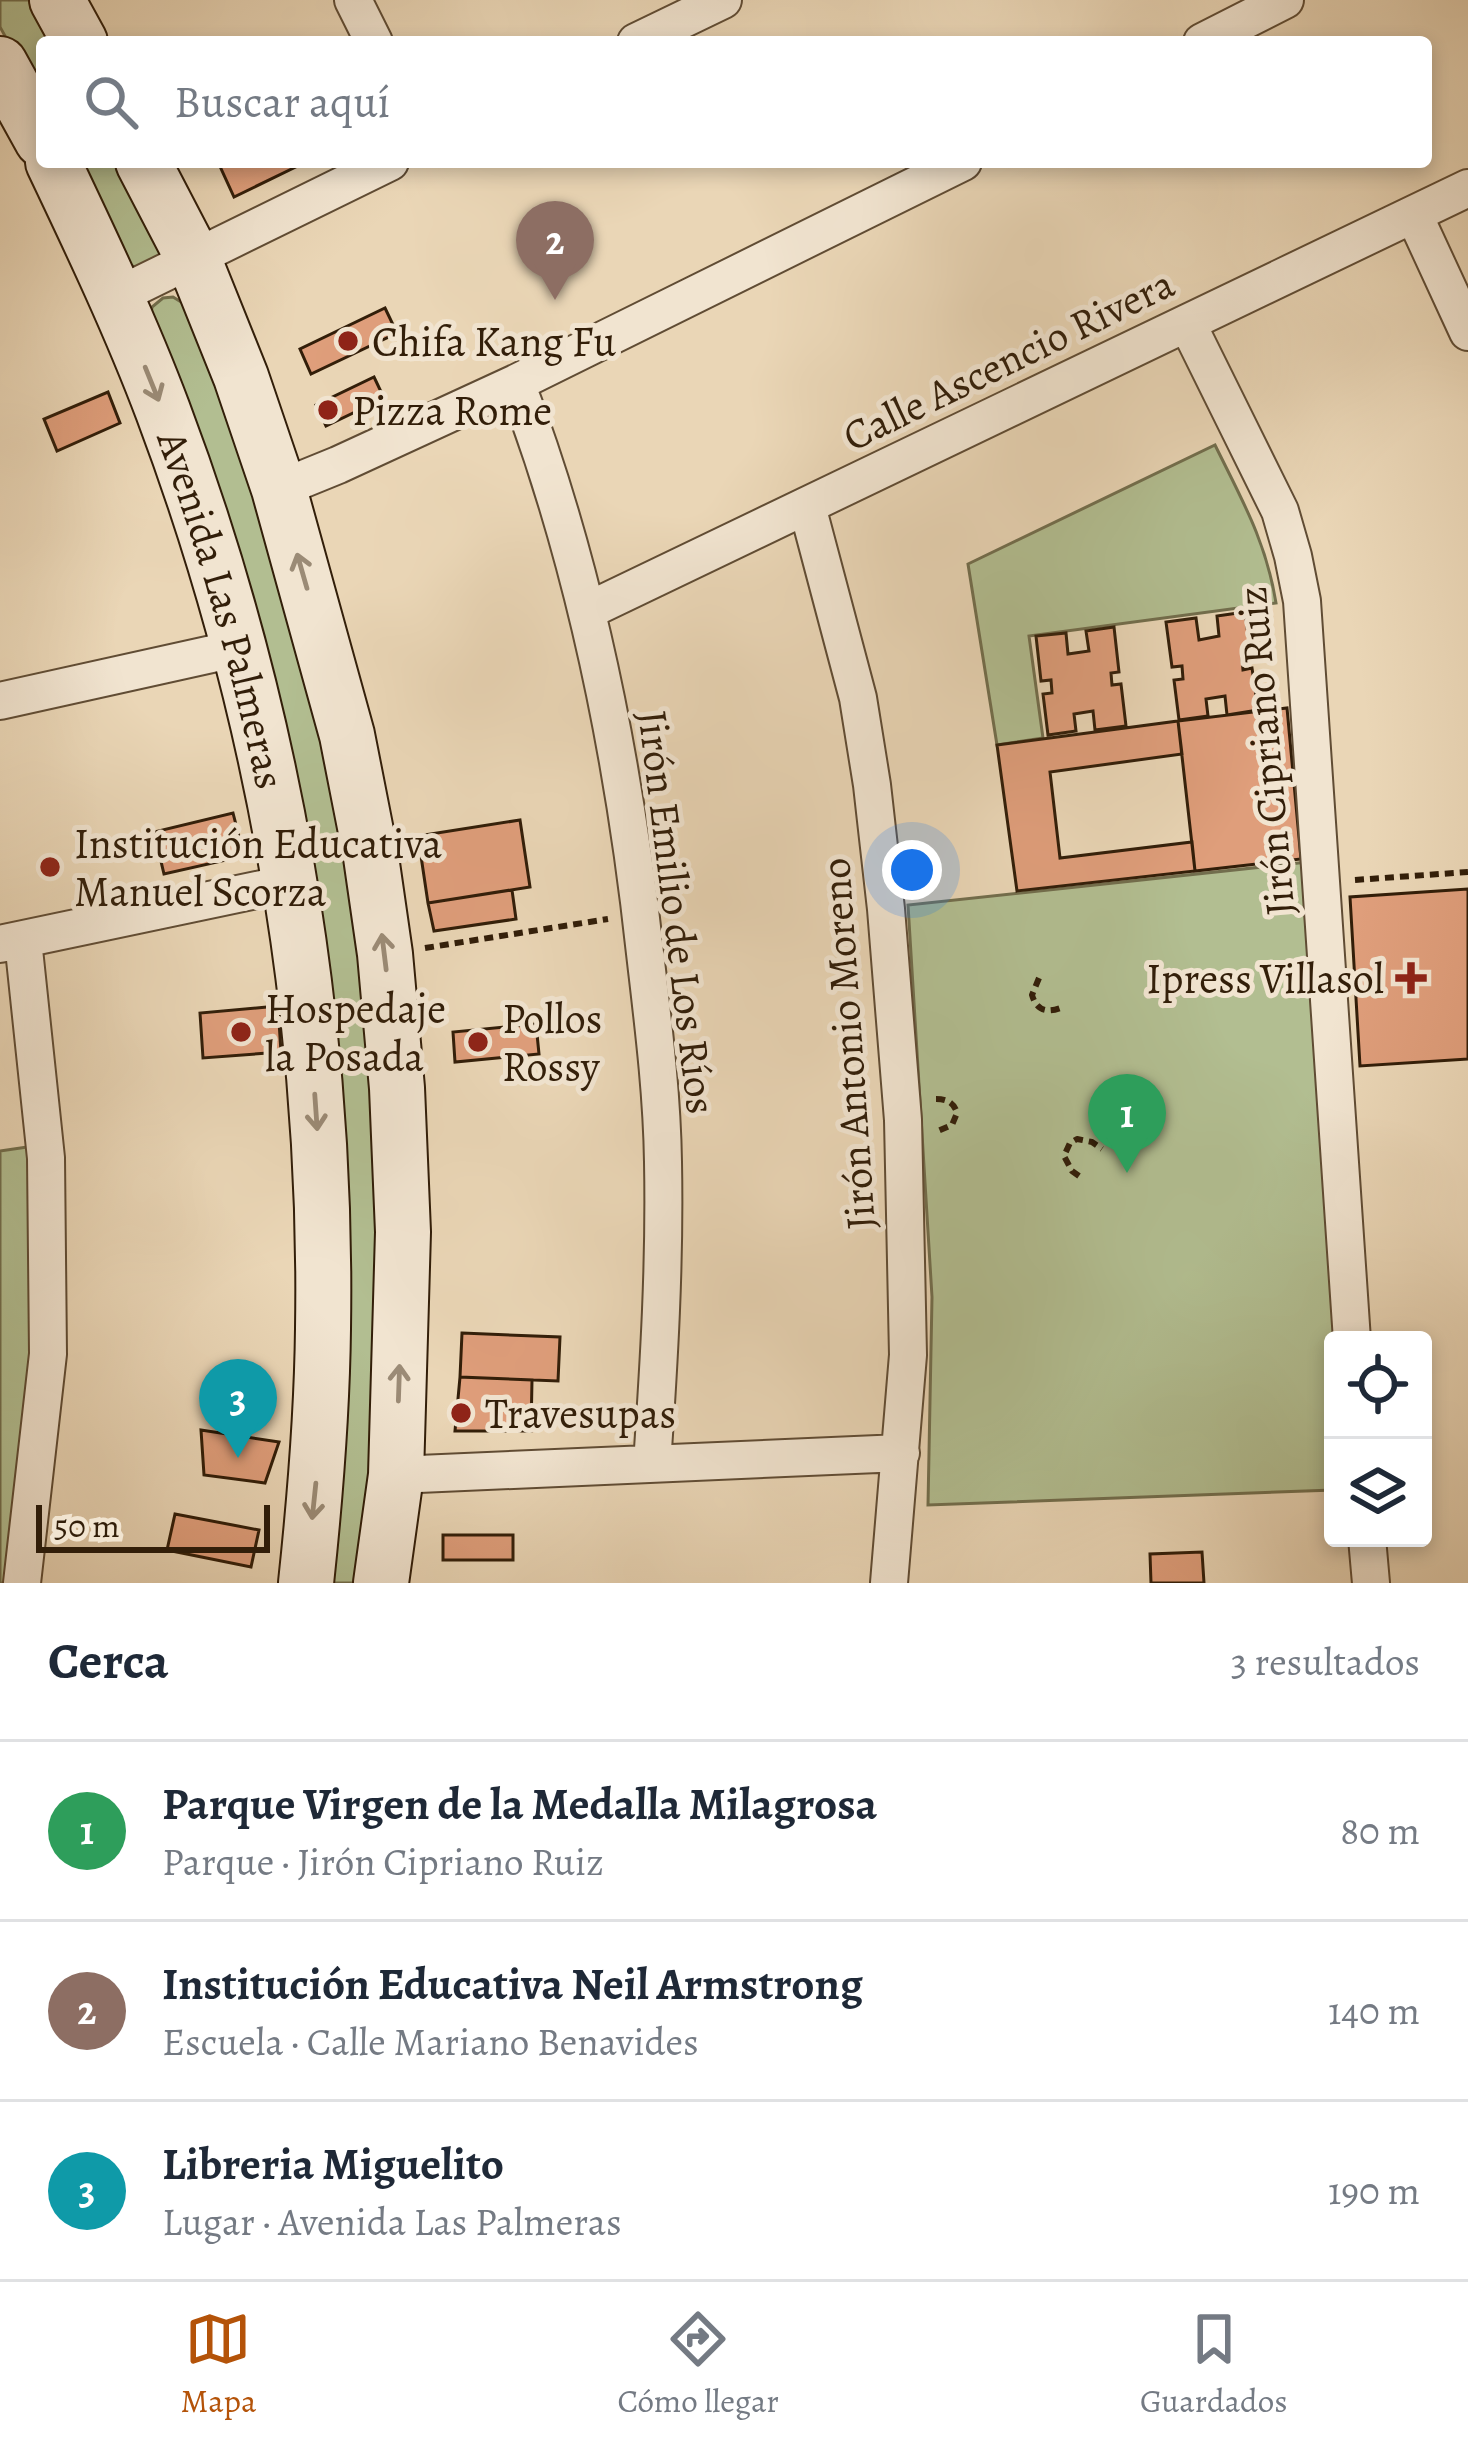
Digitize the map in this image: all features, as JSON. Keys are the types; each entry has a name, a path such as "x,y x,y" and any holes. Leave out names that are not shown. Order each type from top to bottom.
{"main road":[{"path":"57,0 77,36"},
{"path":"0,64 36,129"},
{"name":"Avenida Las Palmeras","path":"56,168 117,296 204,529 239,648 290,883 310,1031 321,1180 323,1329 317,1479 306,1583"},
{"name":"Avenida Las Palmeras","path":"146,168 194,260 279,489 346,735 370,857 386,954 403,1232 396,1475 381,1583"}],"street":[{"path":"352,0 371,36"},
{"path":"648,36 723,0"},
{"path":"1214,36 1285,0"},
{"path":"117,296 378,168"},
{"path":"279,489 516,383 951,168"},
{"name":"Calle Ascencio Rivera","path":"587,611 1468,188"},
{"path":"1414,215 1468,332"},
{"name":"Jirón Cipriano Ruiz","path":"1186,323 1280,511 1302,601 1351,1331"},
{"name":"Jirón Emilio de Los Ríos","path":"516,383 539,443 587,611 629,820 641,914 663,1162 663,1304 652,1464"},
{"name":"Jirón Antonio Moreno","path":"807,506 858,698 886,909 903,1120 908,1355 889,1583"},
{"path":"0,701 239,648"},
{"path":"22,1583 48,1354 46,1158 12,942 290,883"},
{"path":"396,1475 901,1454"},
{"path":"1368,1547 1371,1583"}],"path":[{"path":"1322,882 1468,872"},
{"path":"386,954 641,914"},
{"path":"1039,978 1031,995 1034,1003 1049,1012 1063,1007"},
{"path":"936,1099 945,1099 957,1113 952,1125 938,1131"},
{"path":"1078,1176 1064,1156 1070,1143 1077,1139 1102,1149"}],"green space":[{"path":"0,0 37,0 58,36 36,36 36,92 0,27"},
{"path":"75,168 126,168 159,236 160,258 144,270 129,265"},
{"path":"173,297 186,305 255,478 334,766 366,990 385,1308 363,1583 321,1583 342,1228 150,322 152,307"},
{"path":"1215,445 1259,540 1276,603 1029,636 1043,738 997,745 968,564"},
{"path":"1308,862 1339,1331 1324,1331 1324,1490 928,1505 932,1297 908,905"},
{"path":"34,1146 31,1429 10,1583 0,1583 0,1151"}],"building":[{"path":"221,168 294,168 234,197"},
{"name":"Chifa Kang Fu","path":"385,308 397,333 311,374 300,349"},
{"path":"374,377 384,398 326,426 316,405"},
{"path":"108,392 120,423 57,451 44,419"},
{"path":"1245,612 1251,657 1242,658 1243,670 1252,668 1258,710 1227,715 1225,696 1206,699 1208,716 1179,720 1174,680 1183,679 1182,666 1172,667 1166,622 1196,618 1199,640 1219,636 1217,616"},
{"path":"1114,627 1119,672 1111,673 1112,685 1121,684 1126,726 1095,730 1093,711 1074,714 1076,731 1048,735 1043,694 1052,693 1051,680 1041,681 1036,636 1066,633 1068,654 1089,651 1086,631"},
{"path":"1287,708 1301,859 1195,871 1178,721"},
{"path":"1178,721 1182,754 1050,772 1060,858 1192,842 1195,871 1017,891 997,745"},
{"path":"233,813 244,856 164,874 154,832"},
{"path":"520,820 530,887 428,903 418,836"},
{"name":"Ipress Villasol","path":"1468,889 1468,1059 1360,1066 1350,897"},
{"path":"512,890 516,919 434,931 428,903"},
{"name":"Hospedaje la Posada","path":"278,1006 281,1052 203,1058 200,1013"},
{"path":"536,1024 539,1054 455,1062 453,1032"},
{"path":"462,1333 560,1337 558,1381 460,1377"},
{"path":"460,1377 532,1380 531,1431 455,1431"},
{"path":"201,1430 279,1442 265,1483 204,1475"},
{"path":"175,1514 259,1530 251,1567 167,1550"},
{"path":"443,1535 513,1535 513,1560 443,1560"},
{"path":"1202,1552 1204,1583 1151,1583 1150,1554"}],"place":[{"name":"Institución Educativa Neil Armstrong","path":"555,300"},
{"name":"Chifa Kang Fu","path":"348,341"},
{"name":"Pizza Rome","path":"328,410"},
{"name":"Institución Educativa Manuel Scorza","path":"50,867"},
{"name":"Ipress Villasol","path":"1411,978"},
{"name":"Hospedaje la Posada","path":"241,1032"},
{"name":"Pollos Rossy","path":"478,1042"},
{"name":"Parque Virgen de la Medalla Milagrosa","path":"1127,1173"},
{"name":"Travesupas","path":"461,1413"},
{"name":"Libreria Miguelito","path":"238,1458"}]}
